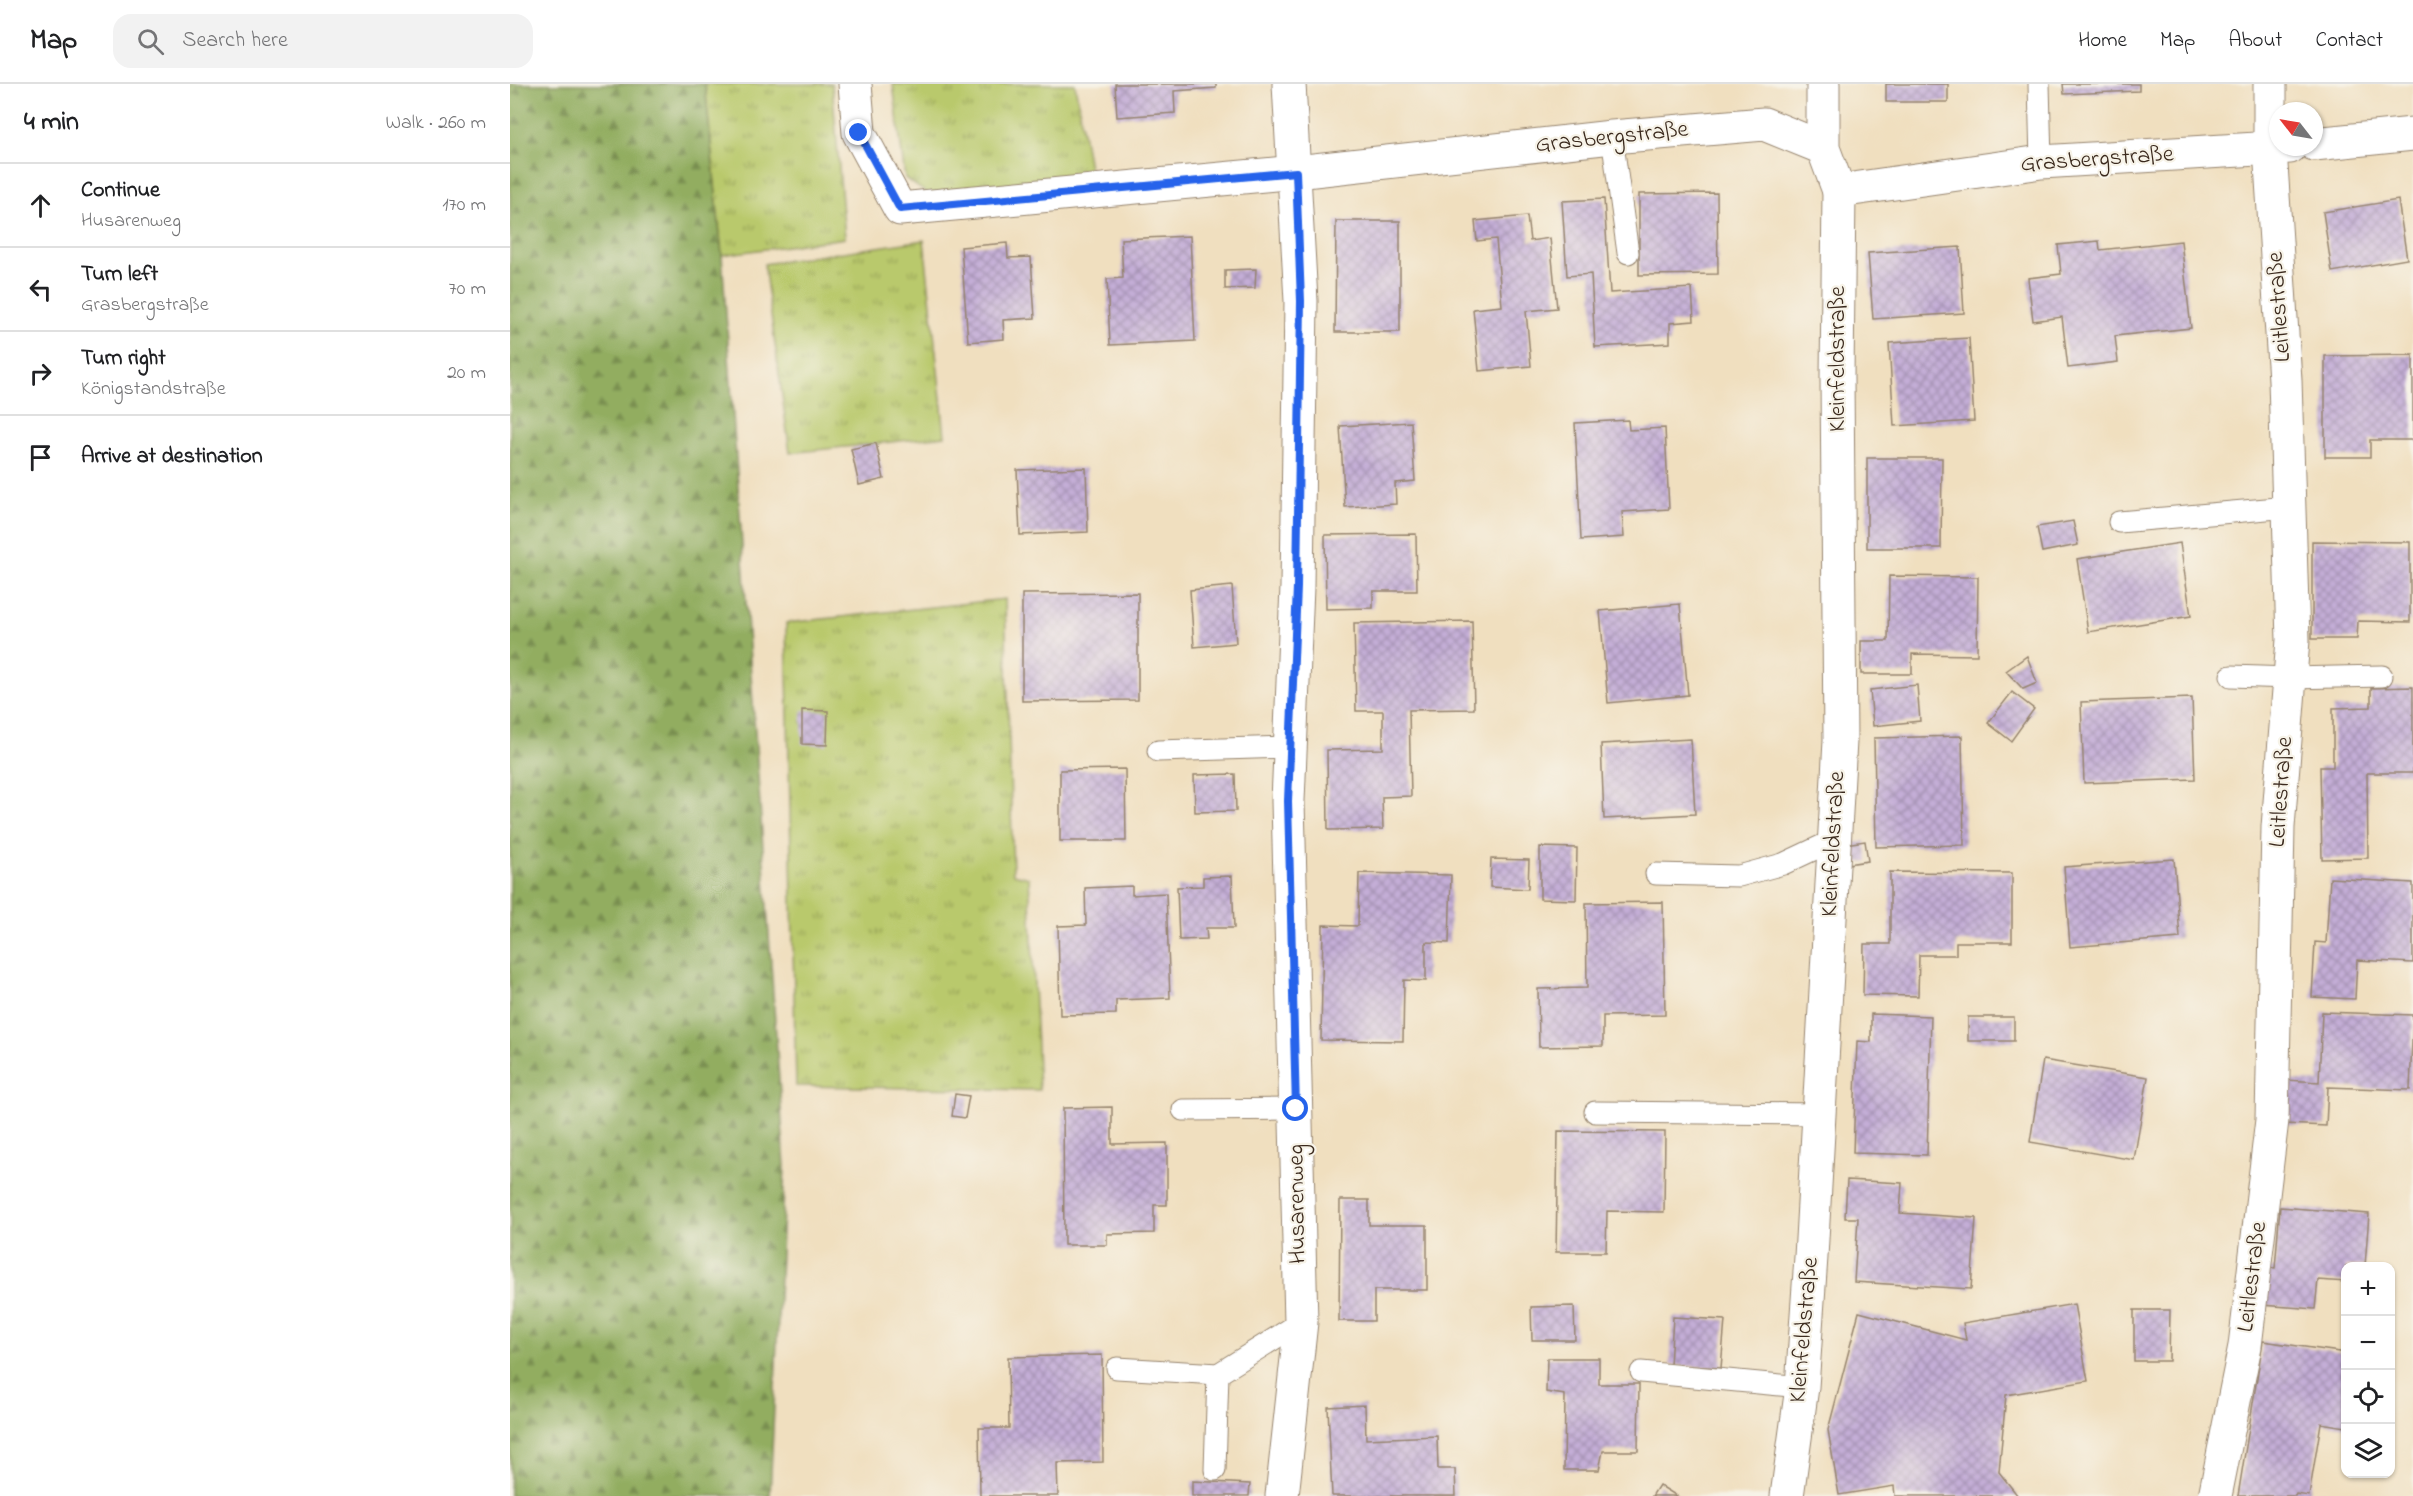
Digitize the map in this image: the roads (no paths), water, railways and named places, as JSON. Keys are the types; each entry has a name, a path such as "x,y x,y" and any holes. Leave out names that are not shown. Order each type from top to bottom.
{"street":[{"name":"Grasbergstraße","path":"855,84 859,133 900,209 1296,172 1612,137 1764,124 1823,148"},
{"name":"Husarenweg","path":"1282,1496 1301,1322 1288,801 1297,587 1301,301 1296,172 1289,84"},
{"path":"1823,84 1823,148 1839,191"},
{"name":"Leitlestraße","path":"2270,84 2273,102"},
{"path":"2323,143 2413,134"},
{"name":"Grasbergstraße","path":"1839,191 2041,162 2269,149"},
{"name":"Leitlestraße","path":"2215,1496 2245,1346 2272,1120 2278,827 2293,640 2280,156"},
{"name":"Kleinfeldstraße","path":"1787,1496 1802,1387 1820,1114 1840,741 1837,378 1839,191"}],"lane":[{"path":"2039,84 2041,162"},
{"path":"1612,137 1629,253"},
{"path":"2119,522 2289,507"},
{"path":"2231,676 2290,678 2382,676"},
{"path":"1158,751 1290,747"},
{"path":"1656,874 1739,876 1783,864 1834,840"},
{"path":"1183,1110 1296,1109"},
{"path":"1595,1112 1820,1114"},
{"path":"1117,1368 1218,1374 1301,1322"},
{"path":"1641,1372 1802,1387"},
{"path":"1215,1470 1218,1374"}]}
